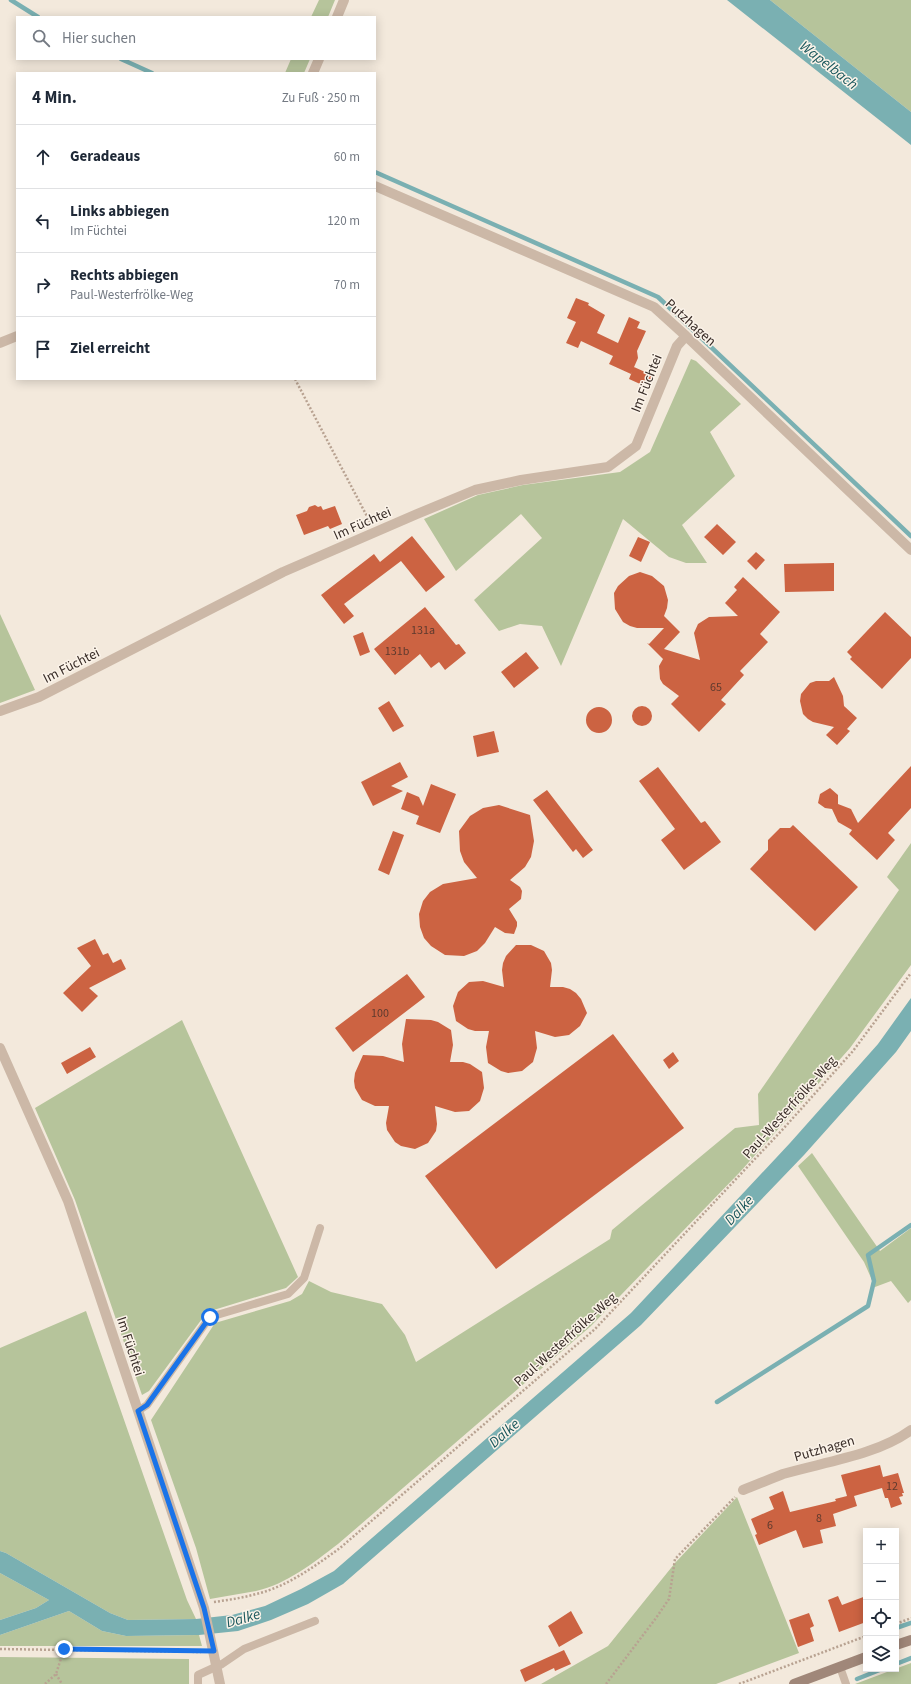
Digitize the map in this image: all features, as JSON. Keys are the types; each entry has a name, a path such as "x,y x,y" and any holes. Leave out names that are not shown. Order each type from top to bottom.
{"main road":[{"path":"899,1644 911,1640"},
{"path":"794,1684 863,1658"}],"street":[{"path":"337,16 344,0"},
{"path":"312,72 318,60"},
{"name":"Putzhagen","path":"376,186 654,307 911,550"},
{"path":"0,343 16,336"},
{"name":"Im Füchtei","path":"0,712 39,697 283,572 475,490 521,480 608,467 636,446 677,346 686,336"},
{"name":"Im Füchtei","path":"0,1048 68,1201 204,1606 220,1684"},
{"name":"Putzhagen","path":"743,1490 782,1475 876,1448 898,1440 911,1430"}],"lane":[{"path":"138,1411 147,1405 210,1317 288,1294 304,1278 320,1228"},
{"path":"198,1684 198,1675 222,1664 244,1649 315,1621"},
{"path":"840,1667 846,1684"}],"path":[{"path":"296,380 376,533"},
{"name":"Paul-Westerfrölke-Weg","path":"204,1606 274,1589 309,1570 340,1548 595,1329 784,1128 853,1051 911,973"},
{"path":"606,1684 669,1599 675,1559 743,1490"},
{"path":"899,1623 911,1618"},
{"path":"739,1684 863,1637"},
{"path":"0,1649 213,1650"},
{"path":"45,1684 56,1674 64,1649"},
{"path":"56,1674 62,1684"}],"green space":[{"path":"319,0 335,0 328,16 311,16"},
{"path":"770,0 911,0 911,112"},
{"path":"291,60 310,60 304,72 285,72"},
{"path":"691,359 696,361 741,404 710,432 735,476 682,525 707,563 686,563 669,557 623,519 561,666 542,626 520,624 499,631 474,600 542,538 521,514 456,571 424,519 478,495 523,485 620,472 650,452"},
{"path":"0,614 35,690 0,703"},
{"path":"911,843 911,965 850,1048 740,1172 591,1326 338,1544 299,1572 267,1588 210,1599 196,1548 151,1420 215,1323 290,1301 302,1294 309,1281 331,1292 382,1304 405,1335 416,1362 610,1239 612,1230 735,1128 759,1125 758,1094 899,890 887,877"},
{"path":"182,1020 298,1277 286,1288 207,1312 149,1391 142,1395 75,1200 35,1108"},
{"path":"812,1153 880,1251 911,1228 911,1300 908,1303 891,1281 875,1287 864,1262 798,1166"},
{"path":"86,1311 187,1600 196,1619 128,1620 110,1613 6,1553 0,1551 0,1348"},
{"path":"737,1497 799,1653 716,1684 541,1684 608,1646 675,1563"},
{"path":"0,1573 49,1600 36,1608 0,1620"},
{"path":"69,1611 102,1631 126,1636 199,1635 202,1646 0,1646 0,1635"},
{"path":"0,1657 189,1659 189,1684 0,1684"},
{"path":"911,1663 911,1684 855,1684 887,1672 899,1672 899,1668"}],"water":[{"name":"Wapelbach","path":"727,0 770,0 911,112 911,145"},
{"name":"Dalke","path":"911,998 911,1031 896,1052 804,1155 641,1325 343,1584 308,1604 271,1620 238,1631 199,1635 126,1636 102,1631 69,1611 0,1635 0,1620 36,1608 49,1600 0,1573 0,1551 6,1553 110,1613 128,1620 196,1619 232,1615 265,1606 334,1571 631,1313 790,1143 878,1044"}],"building":[{"path":"576,298 589,303 588,305 605,315 597,333 618,343 629,317 640,322 637,328 646,331 637,351 638,358 631,374 609,364 613,356 581,341 578,348 566,343 576,322 567,318"},
{"path":"634,367 654,376 649,388 629,379"},
{"path":"315,505 318,507 321,506 323,510 335,506 342,524 330,529 328,526 304,535 296,515 307,511 309,507"},
{"path":"717,524 736,542 723,555 704,537"},
{"path":"412,536 445,577 426,592 401,561 344,604 354,616 344,624 321,595 374,554 380,562"},
{"path":"638,537 650,542 641,562 629,556"},
{"path":"756,552 765,560 756,570 747,561"},
{"path":"834,563 834,591 785,592 784,564"},
{"path":"640,572 652,576 664,586 668,600 664,616 680,632 664,649 700,660 694,633 698,624 709,617 738,616 725,603 737,590 734,587 743,577 780,612 760,634 768,642 740,671 744,675 721,700 726,704 699,732 671,704 679,696 663,684 660,679 659,666 663,659 647,643 649,644 664,628 637,628 630,626 623,622 615,609 614,593 618,586 629,576"},
{"path":"425,607 456,645 459,644 466,653 445,670 439,662 431,668 420,654 395,675 374,649"},
{"path":"885,612 911,637 911,658 882,689 850,659 852,657 847,652"},
{"path":"363,632 370,652 360,656 353,636"},
{"path":"526,652 539,668 514,688 501,672"},
{"path":"834,677 843,696 844,706 857,718 847,729 850,731 837,745 826,735 834,727 813,722 808,719 803,714 800,701 801,694 810,683 816,681 829,681"},
{"path":"389,701 404,726 393,732 378,708"},
{"path":"642,706 649,709 652,716 649,723 642,726 635,723 632,716 635,709"},
{"path":"599,707 608,711 612,720 608,729 599,733 590,729 586,720 590,711"},
{"path":"494,731 499,752 477,757 473,736"},
{"path":"400,762 408,777 391,786 403,791 373,806 361,782"},
{"path":"911,766 911,808 888,833 895,840 877,860 849,834 852,830 838,822 832,809 825,808 818,803 820,794 830,788 838,795 838,804 851,809 858,823"},
{"path":"658,767 701,823 705,821 721,842 684,870 661,840 675,829 639,781"},
{"path":"431,784 456,794 440,833 416,824 419,816 401,809 407,792 419,797 423,806"},
{"path":"547,790 593,850 583,858 576,849 573,852 533,800"},
{"path":"499,805 530,815 534,841 531,857 525,867 510,880 520,887 522,891 521,899 509,909 517,922 517,926 514,934 505,933 495,927 485,943 477,951 464,956 445,955 431,946 424,938 420,927 419,914 423,901 430,892 443,884 477,878 464,862 460,851 459,831 470,816 483,808"},
{"path":"793,825 858,887 815,931 750,869 768,850 768,840 780,828 790,828"},
{"path":"393,831 404,835 389,875 378,870"},
{"path":"95,939 103,955 108,953 113,963 121,959 126,969 89,988 98,996 82,1012 63,993 91,966 77,948"},
{"path":"516,945 531,945 544,951 551,963 552,970 550,987 563,987 576,993 581,999 587,1013 580,1026 569,1035 555,1037 535,1031 537,1048 533,1062 522,1071 508,1073 501,1071 488,1063 486,1047 489,1031 475,1031 468,1029 456,1021 453,1006 458,992 469,982 483,981 504,987 502,970 503,963 506,956"},
{"path":"407,974 425,997 353,1052 335,1028"},
{"path":"406,1019 431,1020 438,1022 451,1030 453,1045 450,1062 463,1062 470,1064 482,1072 484,1088 480,1101 469,1111 455,1112 435,1106 437,1124 436,1131 428,1143 415,1149 401,1146 395,1142 387,1130 386,1123 389,1106 375,1106 362,1100 355,1088 354,1081 355,1073 363,1055 383,1056 404,1062 402,1044"},
{"path":"613,1034 684,1128 496,1269 425,1176"},
{"path":"90,1047 96,1057 67,1074 61,1063"},
{"path":"673,1052 679,1061 669,1069 663,1060"},
{"path":"880,1465 883,1477 898,1473 904,1493 902,1493 903,1496 899,1497 902,1504 891,1508 888,1498 885,1498 882,1488 854,1496 857,1506 833,1514 836,1526 820,1530 823,1543 803,1548 796,1530 759,1545 755,1535 757,1534 751,1519 774,1509 769,1497 783,1491 790,1512 836,1501 835,1499 847,1496 841,1475"},
{"path":"838,1596 842,1605 863,1597 863,1623 839,1632 828,1600"},
{"path":"571,1611 583,1633 559,1647 548,1626"},
{"path":"809,1613 814,1626 810,1628 814,1641 798,1647 789,1620"},
{"path":"564,1650 571,1664 555,1671 554,1668 525,1682 520,1670"}],"waterway":[{"path":"11,0 36,16"},
{"path":"123,60 150,72"},
{"path":"376,172 658,297 911,536"},
{"path":"717,1402 868,1306 874,1281 868,1255 911,1225"},
{"path":"899,1627 911,1623"},
{"path":"899,1663 911,1658"},
{"path":"857,1679 874,1672"}],"route":[{"path":"64,1649 198,1652 214,1651 204,1608 186,1551 138,1411 147,1405 210,1317"}]}
